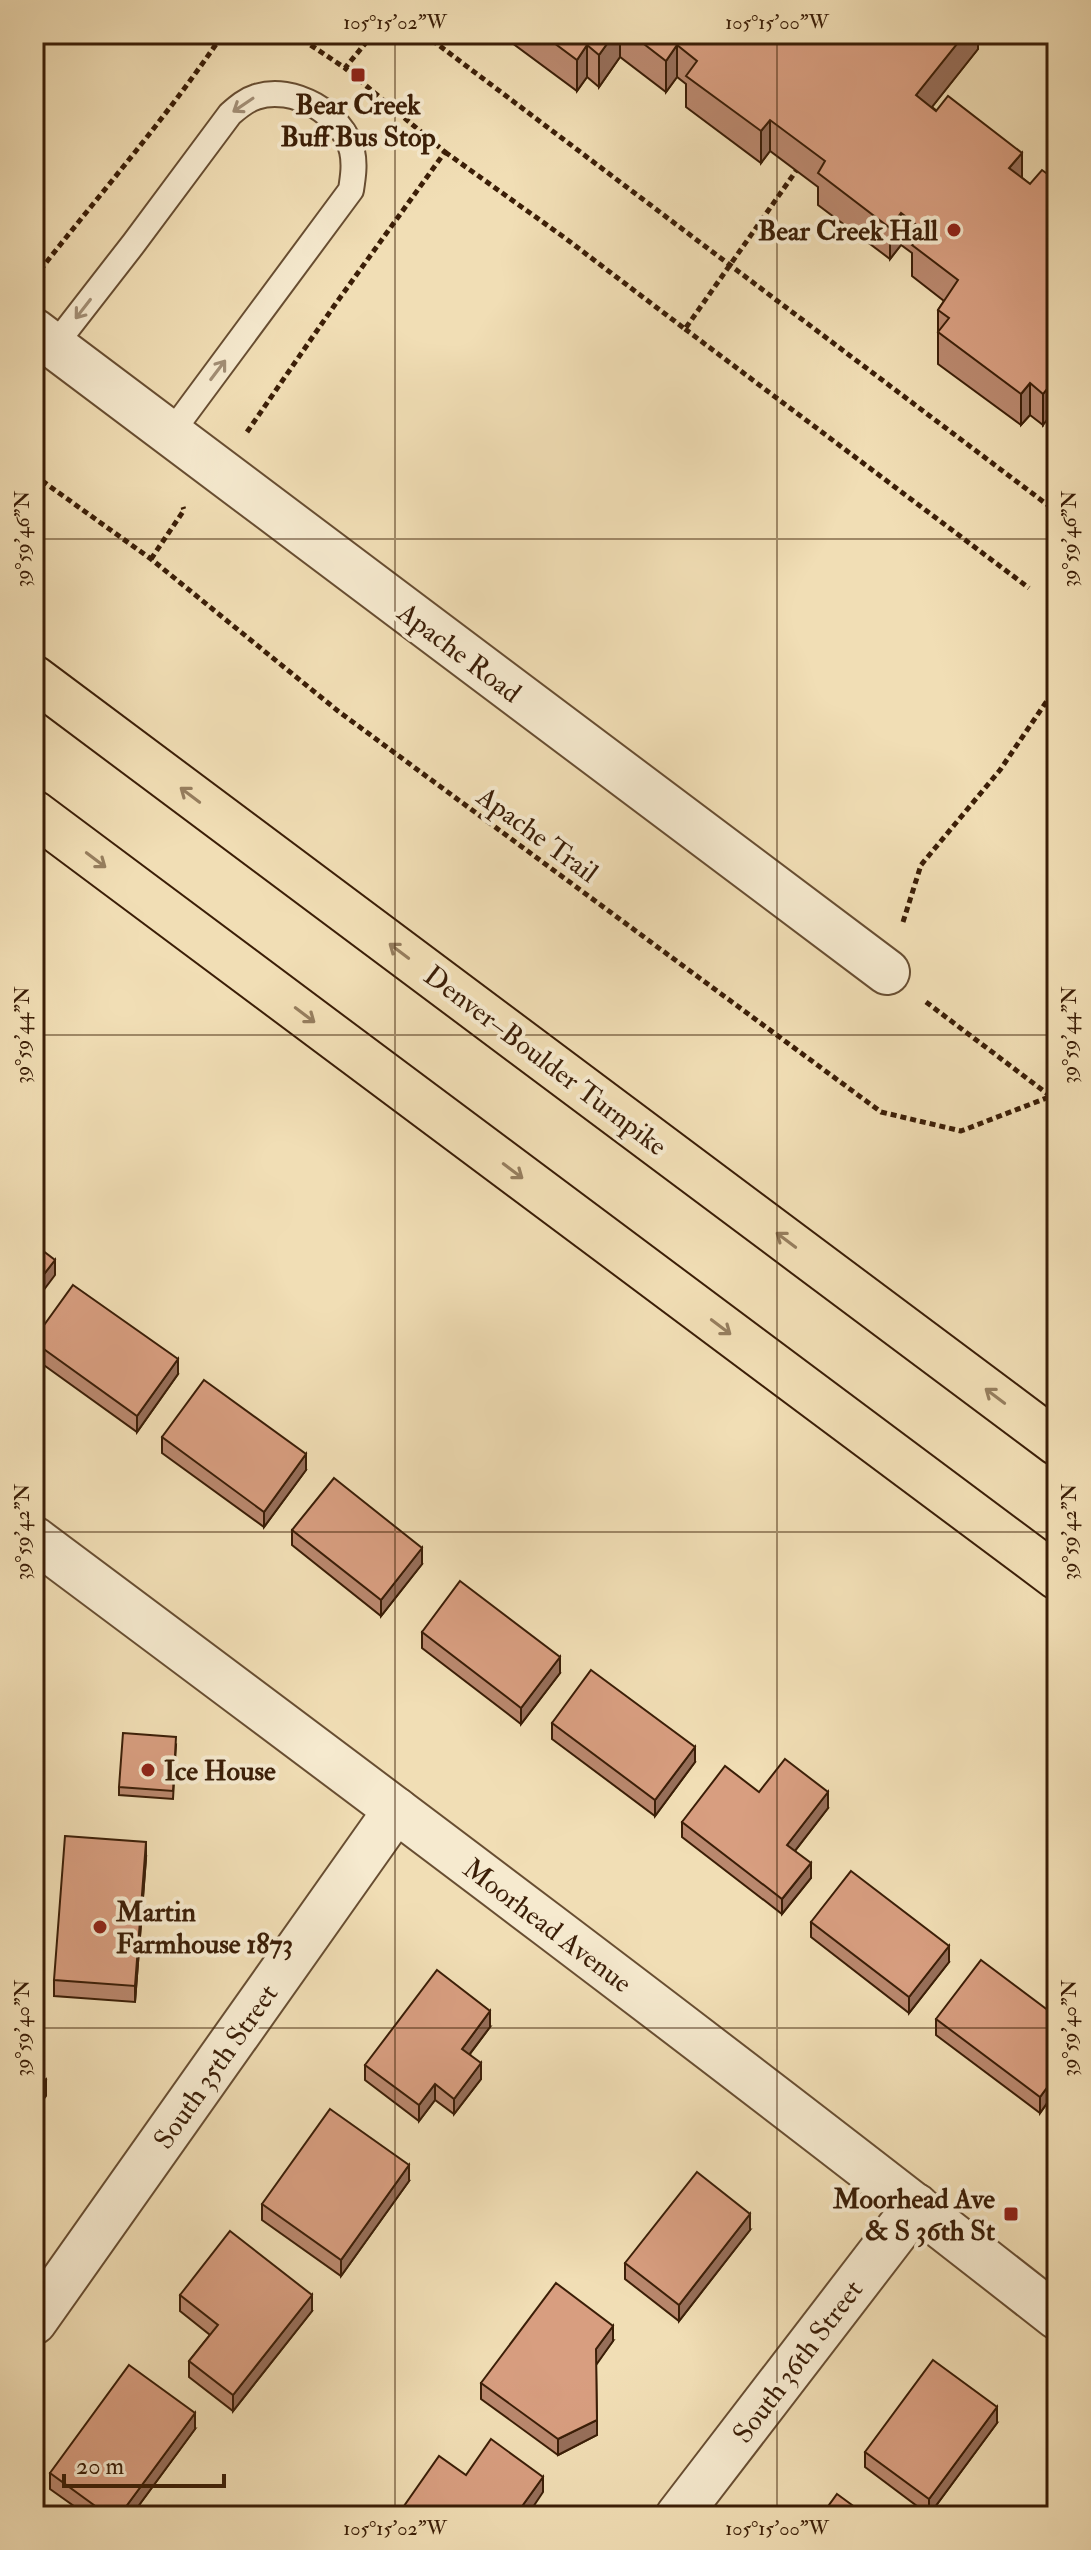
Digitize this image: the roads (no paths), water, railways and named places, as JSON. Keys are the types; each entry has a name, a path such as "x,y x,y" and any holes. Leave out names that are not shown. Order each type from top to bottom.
{"highway":[{"name":"Denver–Boulder Turnpike","path":"34,678 1057,1443"},
{"path":"34,813 1057,1577"}],"street":[{"name":"Apache Road","path":"44,338 762,881 887,972"},
{"name":"Moorhead Avenue","path":"34,1539 396,1810 1057,2317"},
{"name":"South 35th Street","path":"34,2322 396,1810"},
{"name":"South 36th Street","path":"678,2516 916,2206"}],"lane":[{"path":"44,338 134,243 230,114 258,96 273,94 295,97 313,104 343,132 352,150 354,172 351,190 171,433"}],"place":[{"name":"Bear Creek Buff Bus Stop","path":"358,75"},
{"name":"Bear Creek Hall","path":"954,230"},
{"name":"Ice House","path":"148,1770"},
{"name":"Martin Farmhouse 1873","path":"100,1927"},
{"name":"Moorhead Ave & S 36th St","path":"1011,2214"}]}
